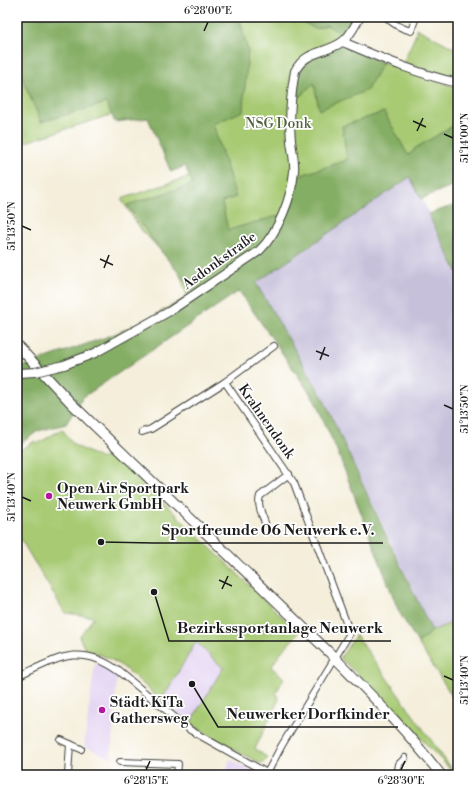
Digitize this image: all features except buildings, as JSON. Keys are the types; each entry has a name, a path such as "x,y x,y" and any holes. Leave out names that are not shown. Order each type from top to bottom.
{"main road":[{"path":"17,345 71,403 335,658 425,754 441,775"}],"street":[{"path":"360,17 343,42 413,70 439,79 458,83"},
{"path":"386,17 392,24 411,31 416,17"},
{"name":"Asdonkstraße","path":"18,373 34,372 64,366 95,353 170,311 259,251 264,246 274,231 284,209 293,181 294,160 290,125 295,71 304,59 343,42"},
{"name":"Krahnendonk","path":"142,432 151,429 225,382 274,346"},
{"name":"Krahnendonk","path":"225,382 289,474 298,493 350,633 282,745 267,774"},
{"name":"Krahnendonk","path":"264,523 259,507 258,500 260,496 289,474"},
{"path":"17,677 52,661 74,654 96,658 108,663 190,730 267,774"},
{"path":"61,740 82,749"},
{"path":"68,775 70,744"},
{"path":"397,775 399,764 405,758"},
{"path":"120,762 178,764 177,775"}],"shaded area":[{"path":"411,176 458,273 458,620 432,631 323,398 255,283"},
{"path":"196,642 223,668 190,723 161,701"},
{"name":"Städt. KiTa Gathersweg","path":"95,663 106,667 117,675 111,758 84,746"},
{"path":"230,759 259,775 225,775"}],"green space":[{"name":"NSG Donk","path":"17,17 299,17 316,29 327,25 343,35 339,42 367,56 412,73 458,87 458,123 414,149 414,151 388,169 187,295 180,275 183,273 142,231 121,199 194,175 147,109 114,112 110,115 17,145"},
{"path":"17,17 246,17 240,20 248,51 243,111 213,124 236,197 222,202 228,230 281,215 286,216 291,206 295,177 347,160 342,126 384,112 408,155 414,151 414,149 458,123 458,183 421,199 410,177 256,283 323,398 432,631 418,643 399,612 338,453 314,399 239,291 82,398 66,424 38,431 17,446 17,366 23,366 115,334 153,316 195,293 160,250 127,205 193,184 185,166 171,172 148,118 115,122 106,103 41,122 17,66"},
{"path":"296,17 355,17 343,35 327,25 315,29"},
{"path":"416,28 456,49 458,48 458,80 403,63 416,34"},
{"path":"337,43 383,62 367,90 319,110 314,83 297,99 299,77 301,71 309,60"},
{"path":"458,204 458,273 428,214"},
{"path":"62,429 74,445 102,459 111,452 299,633 282,651 271,667 284,678 276,693 279,699 255,749 268,758 264,762 260,763 223,744 190,723 223,668 196,642 161,701 127,670 118,664 108,658 86,651 79,637 94,617 65,613 17,533 17,452 35,441 37,444"},
{"path":"458,620 458,705 418,643 432,631"},
{"path":"356,635 456,775 368,684 340,658"}],"place":[{"name":"Open Air Sportpark Neuwerk GmbH","path":"49,496"},
{"name":"Sportfreunde 06 Neuwerk e.V.","path":"101,542"},
{"name":"Bezirkssportanlage Neuwerk","path":"154,592"},
{"name":"Neuwerker Dorfkinder","path":"192,684"},
{"name":"Städt. KiTa Gathersweg","path":"102,710"}]}
